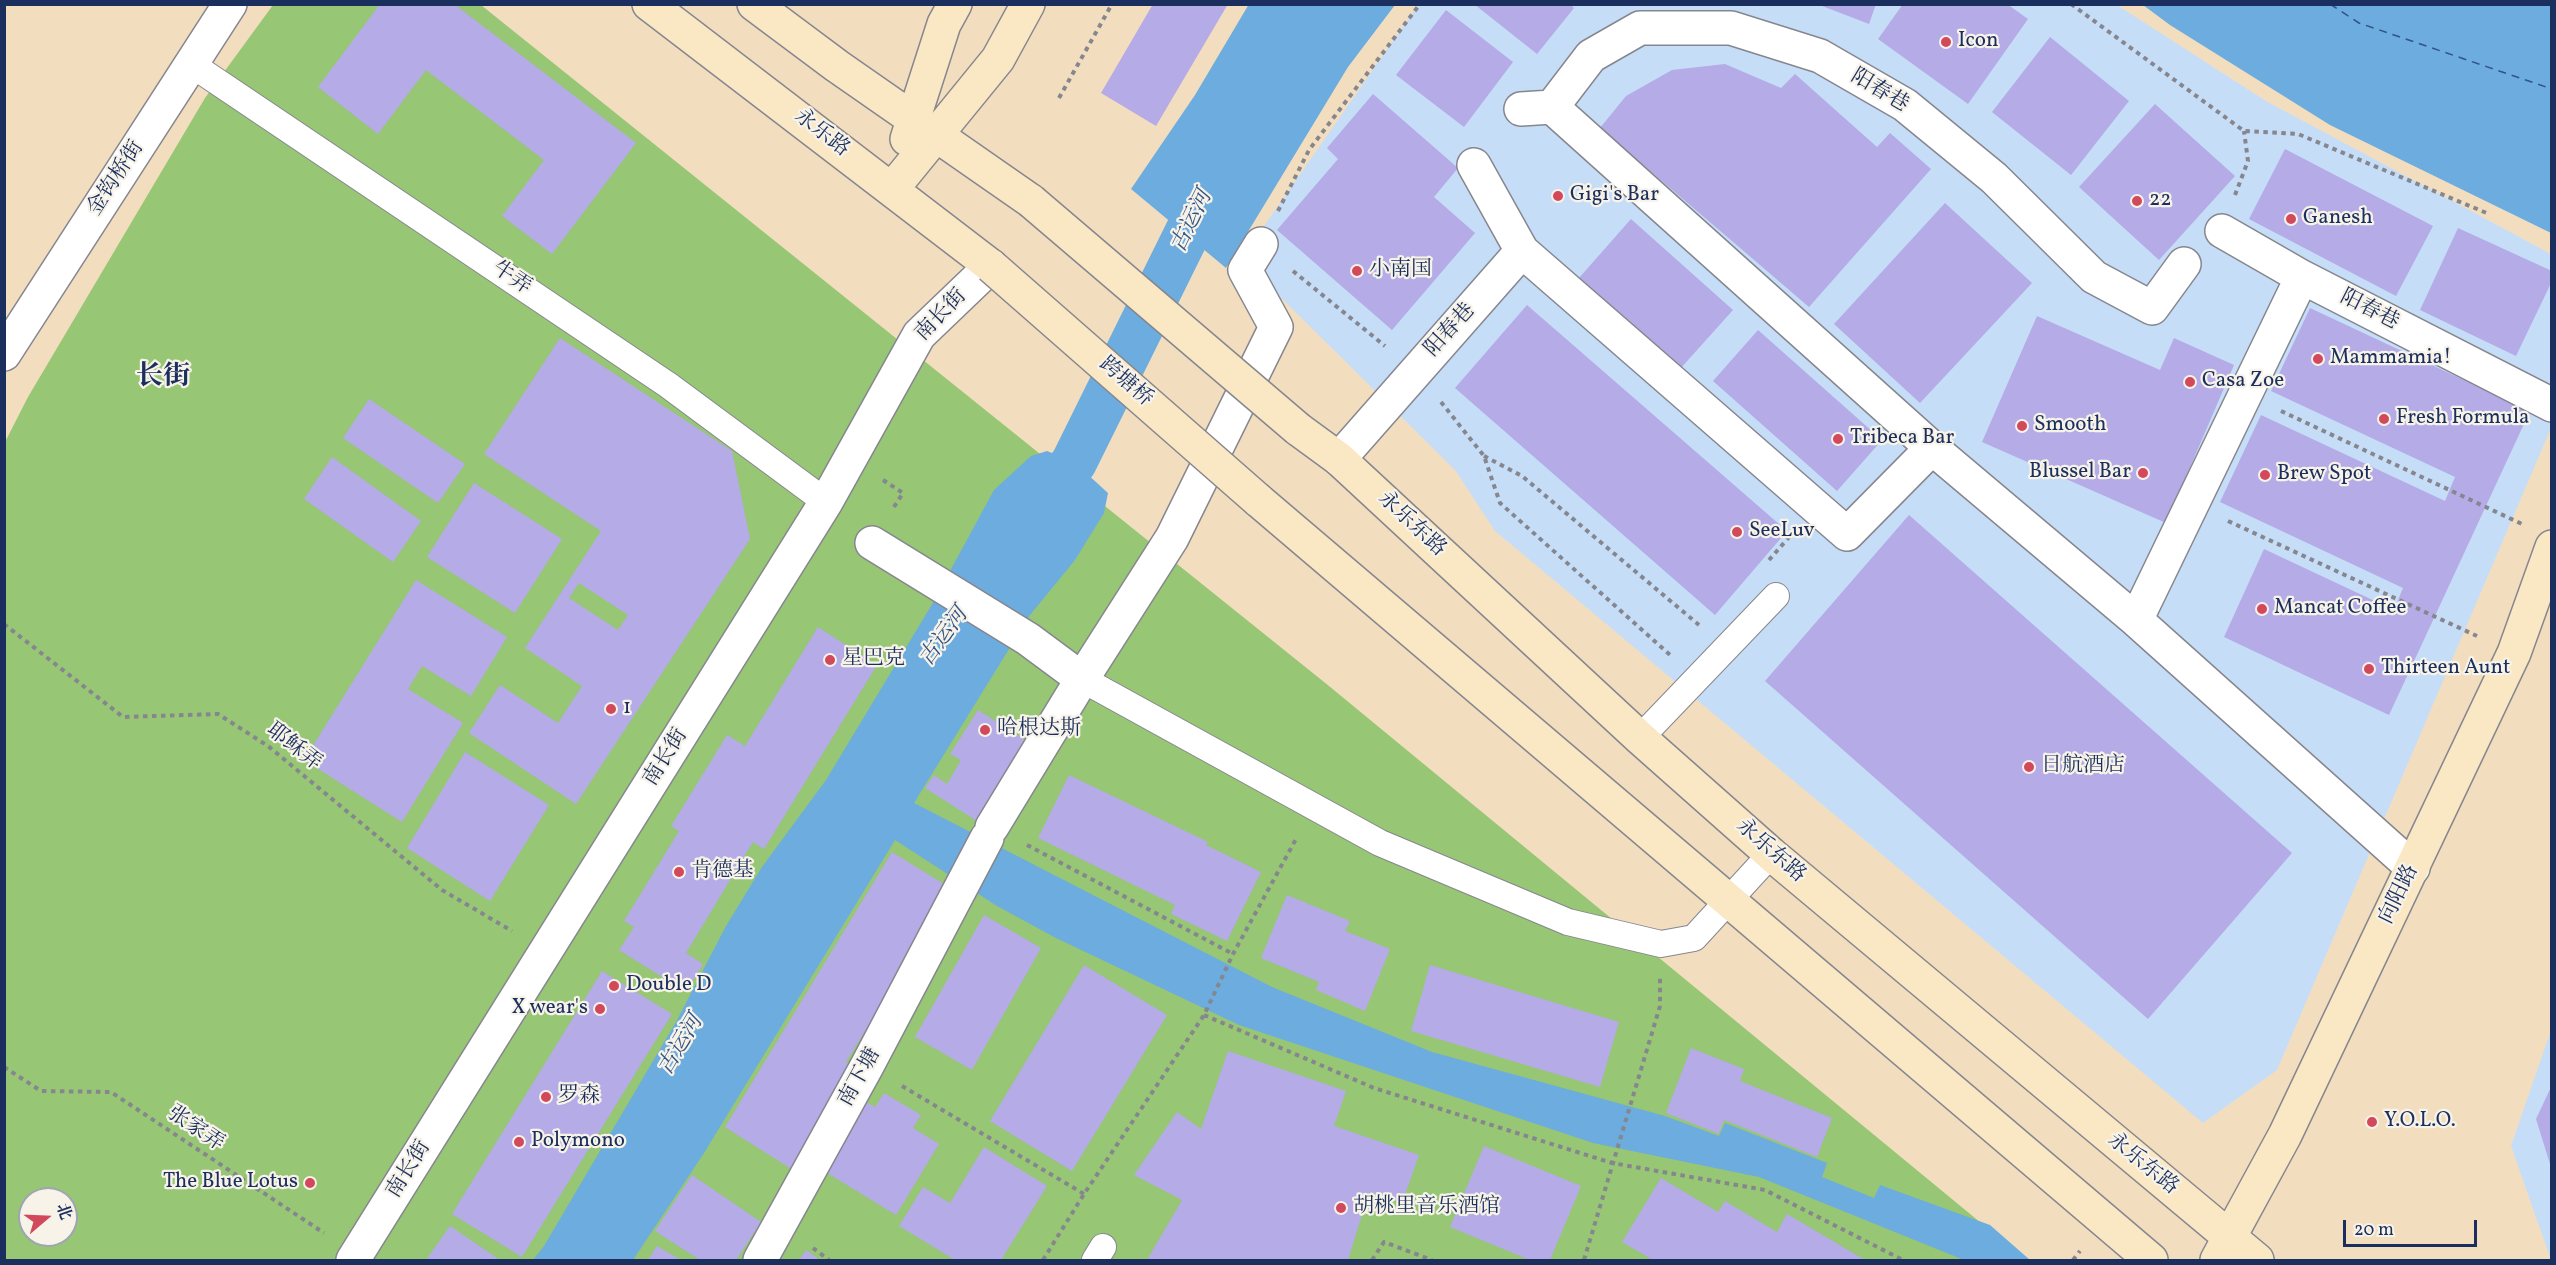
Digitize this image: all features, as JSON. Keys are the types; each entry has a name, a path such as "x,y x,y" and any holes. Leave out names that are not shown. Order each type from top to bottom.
{"main road":[{"name":"永乐路","path":"649,4 991,266"},
{"path":"754,4 925,127"},
{"path":"892,189 925,127 944,24 955,4"},
{"path":"925,127 998,59 1028,4"},
{"name":"永乐东路","path":"925,127 1031,201 1298,429 1339,459 1640,738 1771,854 2142,1166 2223,1248 2257,1260"},
{"name":"跨塘桥","path":"991,266 1258,500 1728,902"},
{"name":"向阳路","path":"2223,1248 2285,1134 2514,653 2541,537"},
{"path":"2514,653 2552,620"},
{"path":"1728,902 2151,1260"}],"street":[{"name":"金钩桥街","path":"4,354 230,4"},
{"name":"阳春巷","path":"1932,448 1537,108 1591,56 1640,28 1731,28 1820,56 1905,105 1994,178 2094,277 2152,308 2184,264"},
{"path":"1474,165 1522,251 1847,534 1932,448 2136,621 2413,868"},
{"name":"阳春巷","path":"2222,231 2302,277 2552,405"},
{"path":"989,833 1082,679 1172,538 1276,327 1245,270 1261,244"},
{"name":"阳春巷","path":"1339,459 1522,251"},
{"name":"南长街","path":"355,1258 826,502 919,335 991,266"},
{"path":"2136,621 2302,277"},
{"path":"872,543 1028,639 1082,679"},
{"name":"南下塘","path":"760,1260 867,1066 989,833"}],"lane":[{"name":"牛弄","path":"191,64 668,385 826,502"},
{"path":"1640,738 1776,596"},
{"path":"1082,679 1380,843 1568,922 1661,944 1694,938 1771,854"}],"path":[{"path":"1059,98 1112,4"},
{"path":"1261,244 1309,150 1420,4"},
{"path":"2071,4 2244,131 2298,134 2489,214"},
{"path":"2222,231 2248,161 2244,131"},
{"path":"1294,272 1415,371 1484,456 1500,503 1696,679"},
{"path":"2246,394 2541,537"},
{"path":"1484,456 1522,476 1708,633"},
{"path":"850,459 903,493 872,543"},
{"path":"2192,505 2514,653"},
{"path":"1761,569 1815,506"},
{"name":"耶稣弄","path":"4,624 123,717 218,714 268,746 442,890 546,951"},
{"path":"1043,1260 1084,1194 1204,1016 1233,954 1314,806"},
{"path":"989,833 1233,954"},
{"path":"1584,1260 1660,1006 1661,944"},
{"path":"1204,1016 1374,1088 1612,1164 1766,1190 1903,1260"},
{"path":"867,1066 1084,1194"},
{"name":"张家弄","path":"4,1067 41,1091 111,1092 355,1258"},
{"path":"1372,1260 1384,1242 1432,1260"}],"shaded area":[{"path":"1418,5 2117,5 2266,101 2551,254 2551,428 2277,1070 2203,1123 1495,531 1455,470 1267,284 1239,262"},
{"path":"2551,1030 2551,1260 2511,1146"}],"green space":[{"path":"273,5 481,5 1329,686 2026,1260 5,1260 4,444 28,397 205,98"}],"water":[{"path":"1249,4 1395,5 1348,67 1226,268 1131,189 1195,95"},
{"path":"2143,5 2551,5 2551,233 2330,125 2170,25"},
{"path":"1047,451 1074,462 1108,493 1104,513 1075,560 1030,615 914,803 1272,987 1432,1052 1665,1116 1719,1136 1725,1123 1827,1163 1822,1177 1874,1198 1880,1185 1990,1225 2030,1260 1964,1260 1759,1177 1593,1143 1239,1025 1056,938 997,906 895,840 704,1153 633,1260 533,1260 544,1246 676,1022 726,926 762,867 826,780 931,606 994,490 1031,456"}],"building":[{"path":"380,4 454,4 636,143 552,254 502,216 544,160 426,70 378,134 318,87"},
{"path":"1153,4 1228,4 1156,126 1101,93"},
{"path":"1474,4 1570,4 1574,8 1537,54"},
{"path":"1817,4 1876,4 1869,24"},
{"path":"1903,4 2007,4 2028,19 1968,104 1878,39"},
{"path":"1446,10 1513,62 1464,127 1396,75"},
{"path":"2050,37 2129,101 2071,175 1992,112"},
{"path":"1725,64 1781,88 1795,74 1877,147 1890,133 1931,169 1809,307 1600,128 1626,96 1672,70"},
{"path":"1373,94 1458,168 1434,197 1475,233 1392,330 1277,230 1338,159 1327,148"},
{"path":"2155,104 2235,176 2159,260 2079,187"},
{"path":"2285,149 2433,226 2396,296 2249,219"},
{"path":"1945,203 2032,283 1920,403 1834,324"},
{"path":"1631,219 1733,310 1680,369 1579,278"},
{"path":"2458,228 2552,271 2552,281 2516,356 2420,310"},
{"path":"1527,305 1787,531 1715,615 1455,388"},
{"path":"2310,308 2530,411 2389,715 2224,637 2264,549 2394,610 2403,588 2220,502 2261,415 2445,501 2455,477 2271,391"},
{"path":"2037,316 2160,370 2174,338 2234,365 2166,523 1982,442"},
{"path":"1758,330 1882,440 1837,491 1713,381"},
{"path":"560,338 732,451 750,539 576,804 469,733 500,685 558,723 582,686 525,648 601,531 484,454","holes":["579,583 628,615 618,630 569,598"]},
{"path":"369,399 465,464 438,503 343,438"},
{"path":"332,457 421,521 393,562 304,499"},
{"path":"474,483 562,539 515,613 427,557"},
{"name":"日航酒店","path":"1909,515 2292,853 2148,1019 1765,681"},
{"path":"416,580 507,637 471,696 422,666 408,689 463,723 402,822 304,760"},
{"path":"818,627 877,665 764,849 753,842 686,953 703,964 686,992 619,950 634,927 624,921 679,831 671,826 727,735 745,746"},
{"path":"978,710 1027,741 977,821 925,788 934,775 947,784 961,760 950,754"},
{"path":"465,752 549,805 490,901 407,848"},
{"path":"1069,775 1208,842 1206,845 1261,872 1227,941 1171,914 1175,905 1038,838"},
{"path":"892,852 952,889 846,1062 855,1067 793,1170 725,1127"},
{"path":"1287,895 1350,921 1345,931 1390,949 1365,1011 1316,990 1319,982 1261,958"},
{"path":"984,915 1041,948 972,1070 915,1037"},
{"path":"1084,965 1167,1015 1072,1171 990,1121"},
{"path":"1430,965 1619,1022 1600,1087 1411,1031"},
{"path":"602,971 672,1014 522,1257 452,1214"},
{"path":"1691,1048 1744,1069 1740,1081 1832,1118 1817,1157 1724,1120 1719,1134 1666,1113"},
{"path":"1228,1051 1346,1091 1334,1126 1419,1155 1402,1203 1369,1192 1348,1260 1147,1260 1182,1200 1134,1175 1177,1112 1201,1129"},
{"path":"2552,1085 2552,1167 2551,1167 2536,1119"},
{"path":"884,1093 921,1115 913,1128 939,1144 896,1215 824,1171 866,1102 875,1107"},
{"path":"1484,1146 1581,1186 1550,1260 1530,1260 1450,1227"},
{"path":"984,1147 1047,1186 1001,1260 955,1260 899,1226 923,1187 950,1203"},
{"path":"692,1175 761,1222 736,1260 700,1260 655,1231"},
{"path":"1661,1178 1718,1212 1725,1201 1777,1232 1787,1214 1865,1260 1653,1260 1622,1242"},
{"path":"450,1226 500,1260 426,1260"},
{"path":"657,1246 681,1260 648,1260"},
{"path":"806,1250 820,1260 799,1260"}],"waterway":[{"name":"古运河","path":"1037,513 1074,462 1214,179"}],"ferry route":[{"path":"2330,4 2359,23 2552,89"}],"place":[{"name":"Icon","path":"1946,42"},
{"name":"Gigi's Bar","path":"1558,196"},
{"name":"22","path":"2137,201"},
{"name":"Ganesh","path":"2291,219"},
{"name":"小南国","path":"1357,271"},
{"name":"Mammamia!","path":"2318,359"},
{"name":"Casa Zoe","path":"2190,382"},
{"name":"Fresh Formula","path":"2384,419"},
{"name":"Smooth","path":"2022,426"},
{"name":"Tribeca Bar","path":"1838,439"},
{"name":"Blussel Bar","path":"2143,473"},
{"name":"Brew Spot","path":"2265,475"},
{"name":"SeeLuv","path":"1737,532"},
{"name":"Mancat Coffee","path":"2262,609"},
{"name":"星巴克","path":"830,660"},
{"name":"Thirteen Aunt","path":"2369,669"},
{"name":"1","path":"611,709"},
{"name":"哈根达斯","path":"985,730"},
{"name":"日航酒店","path":"2029,767"},
{"name":"肯德基","path":"679,872"},
{"name":"Double D","path":"614,986"},
{"name":"X wear's","path":"600,1009"},
{"name":"罗森","path":"546,1097"},
{"name":"Y.O.L.O.","path":"2372,1122"},
{"name":"Polymono","path":"519,1142"},
{"name":"The Blue Lotus","path":"310,1183"},
{"name":"胡桃里音乐酒馆","path":"1341,1208"}],"district":[{"name":"长街","path":"163,379"}]}
